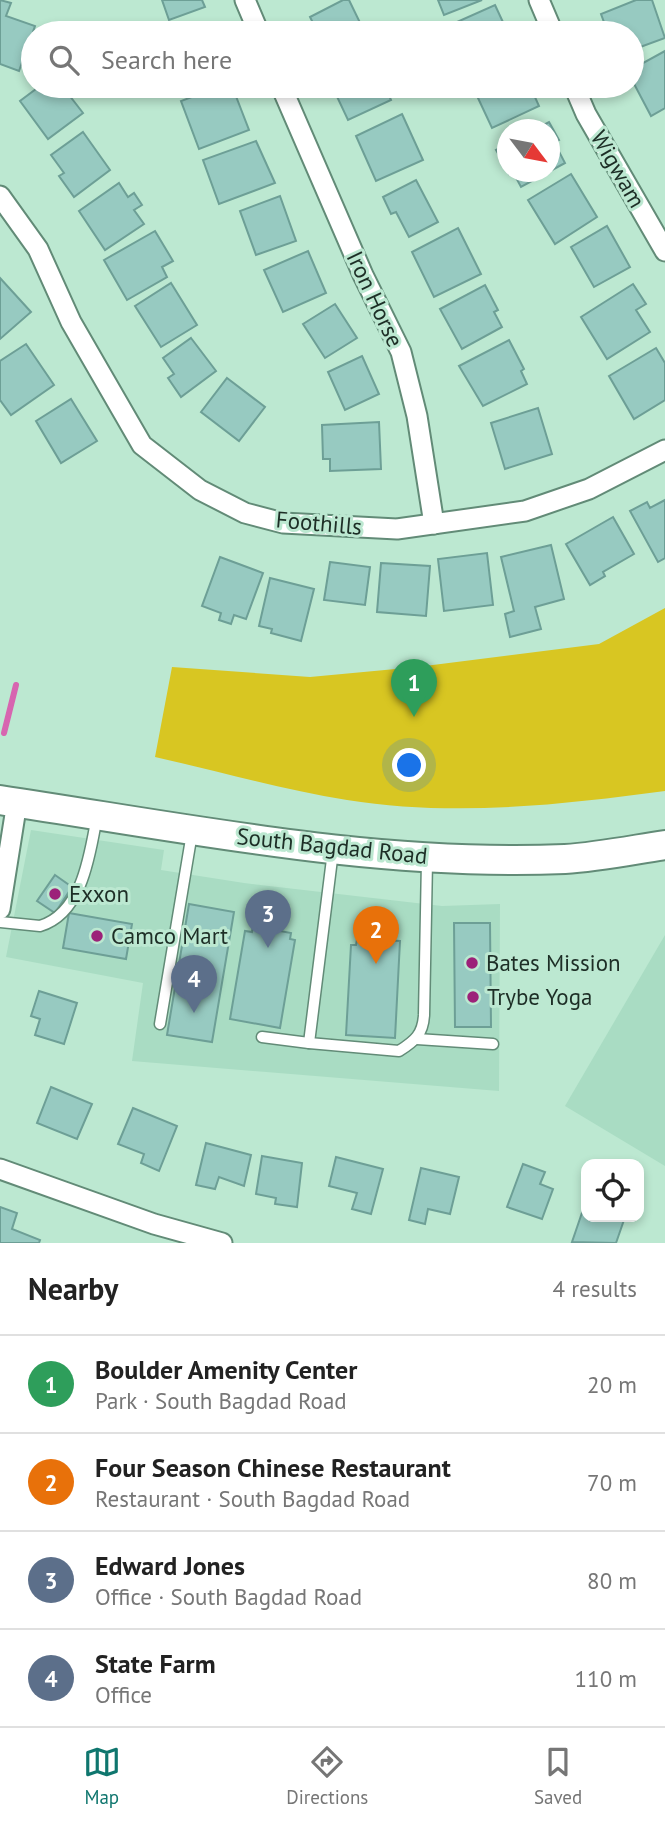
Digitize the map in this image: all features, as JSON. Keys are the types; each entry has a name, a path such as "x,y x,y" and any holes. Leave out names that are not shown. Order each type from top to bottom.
{"main road":[{"name":"South Bagdad Road","path":"9,801 333,850 427,857 566,859 665,845"}],"street":[{"path":"245,0 254,21"},
{"path":"539,0 548,21"},
{"name":"Iron Horse","path":"286,98 363,275 401,352 417,416 433,524"},
{"name":"Wigwam","path":"579,98 665,251"},
{"name":"Foothills","path":"0,196 38,249 71,323 142,445 190,483 245,513 284,523 397,529 525,511 589,489 665,450"},
{"path":"0,909 9,801"},
{"path":"0,1169 154,1224 222,1243"}],"lane":[{"path":"0,922 40,926 64,910 85,874 97,816"},
{"path":"160,1024 192,829"},
{"path":"309,1042 333,850"},
{"path":"262,1037 399,1051 417,1039 424,1027 427,857"},
{"path":"417,1039 493,1044"}],"shaded area":[{"path":"665,608 665,791 506,807 427,808 323,796 155,757 172,667 310,677 417,667 599,644"},
{"path":"31,830 164,850 161,870 244,883 442,906 500,904 499,1091 132,1061 143,983 6,957"},
{"path":"665,935 665,1166 565,1106"}],"building":[{"path":"0,0 11,3 6,16 21,21 21,65 19,71 0,64"},
{"path":"162,0 202,0 205,7 169,20"},
{"path":"343,0 349,0 359,21 312,21 310,17"},
{"path":"438,0 482,0 444,15"},
{"path":"636,0 652,0 665,38 644,46 644,21 604,21 601,14"},
{"path":"495,5 502,21 459,21"},
{"path":"665,51 665,108 651,116 642,98 644,98 644,62"},
{"path":"24,98 71,98 83,113 48,139 20,101"},
{"path":"189,98 237,98 249,130 199,149 181,101"},
{"path":"338,98 390,98 391,100 348,120"},
{"path":"478,98 535,98 539,106 511,119 497,119 497,126 492,128"},
{"path":"402,114 423,160 376,181 356,136"},
{"path":"83,132 110,170 74,197 59,176 64,173 51,155"},
{"path":"256,141 275,183 219,204 203,160"},
{"path":"571,174 597,217 555,244 528,200"},
{"path":"416,180 438,222 409,237 396,212 391,214 383,197"},
{"path":"119,183 128,197 134,193 142,205 134,210 144,224 105,250 79,211"},
{"path":"280,196 296,241 256,255 240,211"},
{"path":"607,226 630,267 594,287 571,247"},
{"path":"458,228 481,274 434,297 412,252"},
{"path":"155,231 173,261 162,267 167,277 127,300 104,260"},
{"path":"308,251 326,293 283,312 264,270"},
{"path":"0,278 31,312 0,339"},
{"path":"171,283 197,325 161,347 135,306"},
{"path":"633,284 646,304 636,310 650,332 607,359 581,317"},
{"path":"485,285 498,310 494,312 502,327 462,349 440,309"},
{"path":"335,304 357,338 325,358 303,324"},
{"path":"191,338 216,371 181,397 168,378 174,374 163,358"},
{"path":"509,340 524,369 521,371 527,384 483,406 459,366"},
{"path":"26,344 54,385 11,415 0,400 0,361"},
{"path":"656,348 665,363 665,400 634,419 609,376"},
{"path":"362,356 379,394 345,410 328,372"},
{"path":"227,378 265,407 239,441 201,412"},
{"path":"71,399 97,441 61,463 36,421"},
{"path":"538,408 552,454 505,469 491,423"},
{"path":"379,422 381,469 330,471 330,459 323,459 322,425"},
{"path":"665,500 665,558 658,562 630,511 647,502 650,508"},
{"path":"613,517 634,554 603,572 605,576 590,585 566,544"},
{"path":"551,545 564,599 535,607 541,629 510,637 505,614 514,611 501,557"},
{"path":"487,553 493,605 444,611 438,559"},
{"path":"220,557 263,573 246,619 234,615 231,624 219,620 221,613 202,606"},
{"path":"330,562 370,567 365,605 324,600"},
{"path":"381,563 430,566 426,616 377,612"},
{"path":"270,578 314,589 301,641 271,633 272,629 259,626"},
{"name":"Exxon","path":"55,875 72,887 55,913 37,901"},
{"path":"189,904 234,912 212,1042 167,1035"},
{"name":"Camco Mart","path":"69,913 132,924 126,959 63,948"},
{"path":"454,923 490,923 491,1027 455,1027"},
{"path":"253,926 291,933 290,939 295,940 280,1028 230,1019 245,931 252,932"},
{"path":"357,939 400,941 395,1038 346,1035 351,945 356,945"},
{"path":"39,991 77,1003 64,1044 35,1035 40,1019 31,1016"},
{"path":"51,1087 92,1104 77,1139 37,1123"},
{"path":"133,1108 177,1126 159,1171 141,1163 144,1154 118,1144"},
{"path":"206,1143 251,1155 244,1186 219,1177 215,1189 196,1185"},
{"path":"262,1156 302,1163 297,1207 275,1204 276,1198 256,1194"},
{"path":"336,1157 383,1169 371,1214 352,1209 357,1193 329,1186"},
{"path":"523,1164 545,1172 540,1184 553,1189 542,1219 507,1207"},
{"path":"421,1168 459,1177 450,1214 428,1209 425,1224 409,1220"},
{"path":"0,1207 17,1213 12,1229 40,1240 39,1243 0,1243"},
{"path":"581,1216 581,1222 623,1222 616,1243 572,1242"}],"waterway":[{"path":"4,733 16,685"}],"place":[{"name":"Boulder Amenity Center","path":"414,717"},
{"name":"Exxon","path":"55,894"},
{"name":"Camco Mart","path":"97,936"},
{"name":"Edward Jones","path":"268,948"},
{"name":"Bates Mission","path":"472,963"},
{"name":"Four Season Chinese Restaurant","path":"376,964"},
{"name":"Trybe Yoga","path":"473,997"},
{"name":"State Farm","path":"194,1013"}]}
